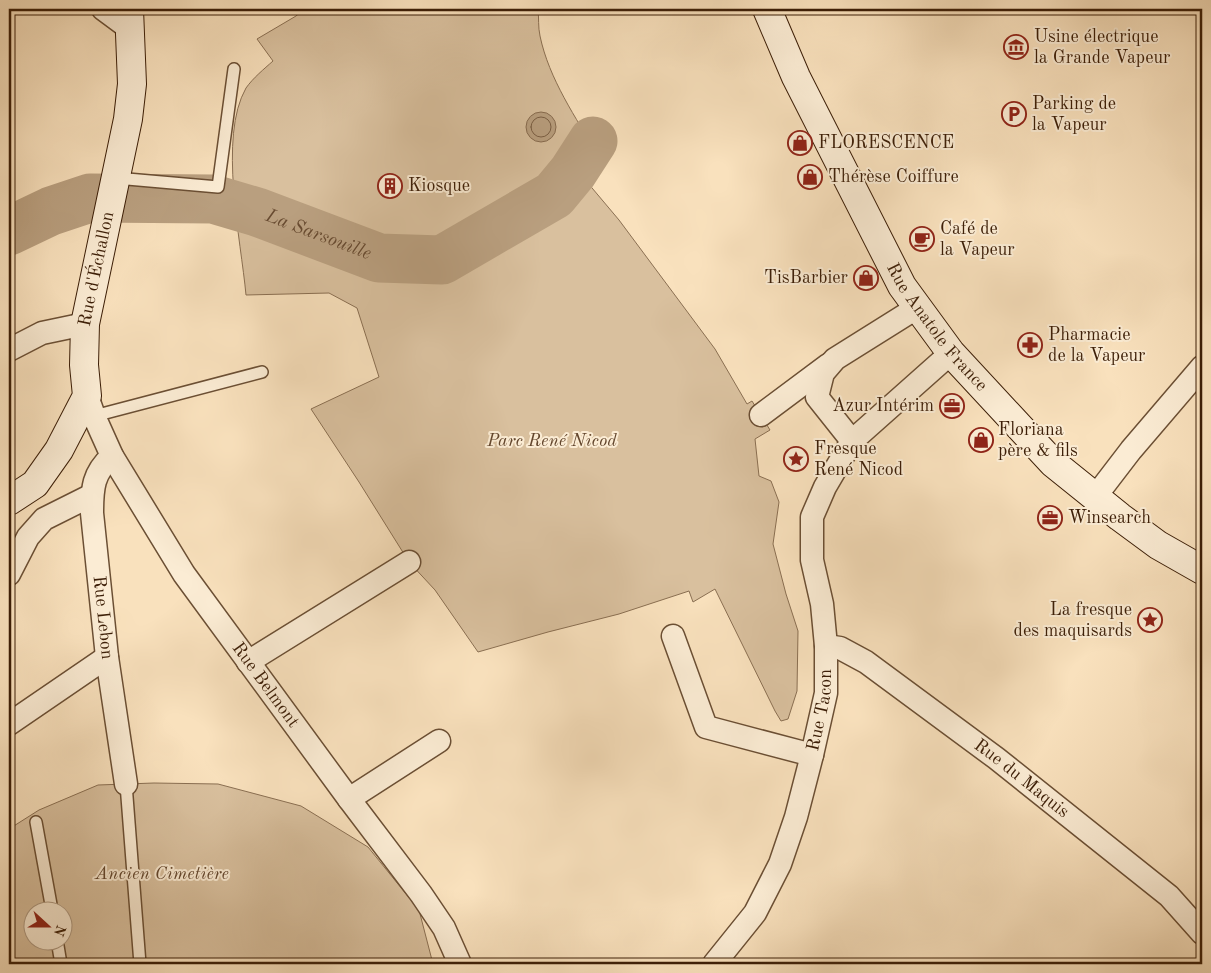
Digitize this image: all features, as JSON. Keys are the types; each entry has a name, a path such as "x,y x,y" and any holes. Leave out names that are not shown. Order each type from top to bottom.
{"main road":[{"name":"Rue Anatole France","path":"767,9 796,77 902,286 951,353 1054,463 1158,545 1202,570"},
{"name":"Rue d'Échallon","path":"91,406 84,365 85,324 128,119 132,84 130,19"},
{"path":"9,501 35,484 91,406"}],"street":[{"path":"103,9 130,19"},
{"path":"761,415 835,359 918,307"},
{"path":"9,350 42,333 85,324"},
{"name":"Rue Tacon","path":"714,964 755,913 780,864 796,817 826,693 826,646 822,604 812,560 812,517 825,488 852,441 951,353"},
{"path":"835,359 823,373 817,397 852,441"},
{"path":"1095,497 1131,450 1202,367"},
{"name":"Rue Belmont","path":"91,406 112,456 184,574 421,894 444,928 460,964"},
{"name":"Rue Lebon","path":"112,456 102,465 96,478 92,495 92,513 107,657 126,784"},
{"path":"9,574 28,537 44,518 92,495"},
{"path":"248,662 409,562"},
{"path":"673,636 706,727 812,755"},
{"name":"Rue du Maquis","path":"826,646 840,648 866,662 996,758 1169,896 1202,933"},
{"path":"9,724 107,657"},
{"path":"349,799 439,741"}],"lane":[{"path":"112,198 218,187 234,69"},
{"path":"91,406 262,372"},
{"path":"126,784 140,964"},
{"path":"36,822 50,900"},
{"path":"59,950 62,964"}],"green space":[{"name":"Parc René Nicod","path":"304,9 538,9 540,36 550,68 564,98 598,155 587,182 619,220 715,349 747,404 752,401 770,430 755,439 759,476 771,481 779,502 773,544 798,631 797,691 788,719 781,721 775,711 715,589 693,602 689,591 619,614 478,652 435,590 409,562 311,409 379,377 357,308 329,293 246,295 236,218 232,161 233,133 238,109 246,88 273,61 257,39 296,16"},
{"name":"Ancien Cimetière","path":"154,783 218,784 301,806 368,847 419,910 433,964 9,964 9,829 39,810 98,785"}],"water":[{"path":"541,112 547,113 555,121 555,133 547,141 541,142 535,141 527,133 526,127 527,121 535,113"}],"waterway":[{"name":"La Sarsouille","path":"9,231 51,211 90,198 213,199 257,212 379,258 442,260 554,195 573,172 593,141"}],"place":[{"name":"Usine électrique la Grande Vapeur","path":"1016,47"},
{"name":"Parking de la Vapeur","path":"1014,114"},
{"name":"FLORESCENCE","path":"800,143"},
{"name":"Thérèse Coiffure","path":"810,177"},
{"name":"Kiosque","path":"390,186"},
{"name":"Café de la Vapeur","path":"922,239"},
{"name":"TisBarbier","path":"866,278"},
{"name":"Pharmacie de la Vapeur","path":"1030,345"},
{"name":"Azur Intérim","path":"952,406"},
{"name":"Floriana père & fils","path":"981,440"},
{"name":"Fresque René Nicod","path":"796,459"},
{"name":"Winsearch","path":"1050,518"},
{"name":"La fresque des maquisards","path":"1150,620"}]}
